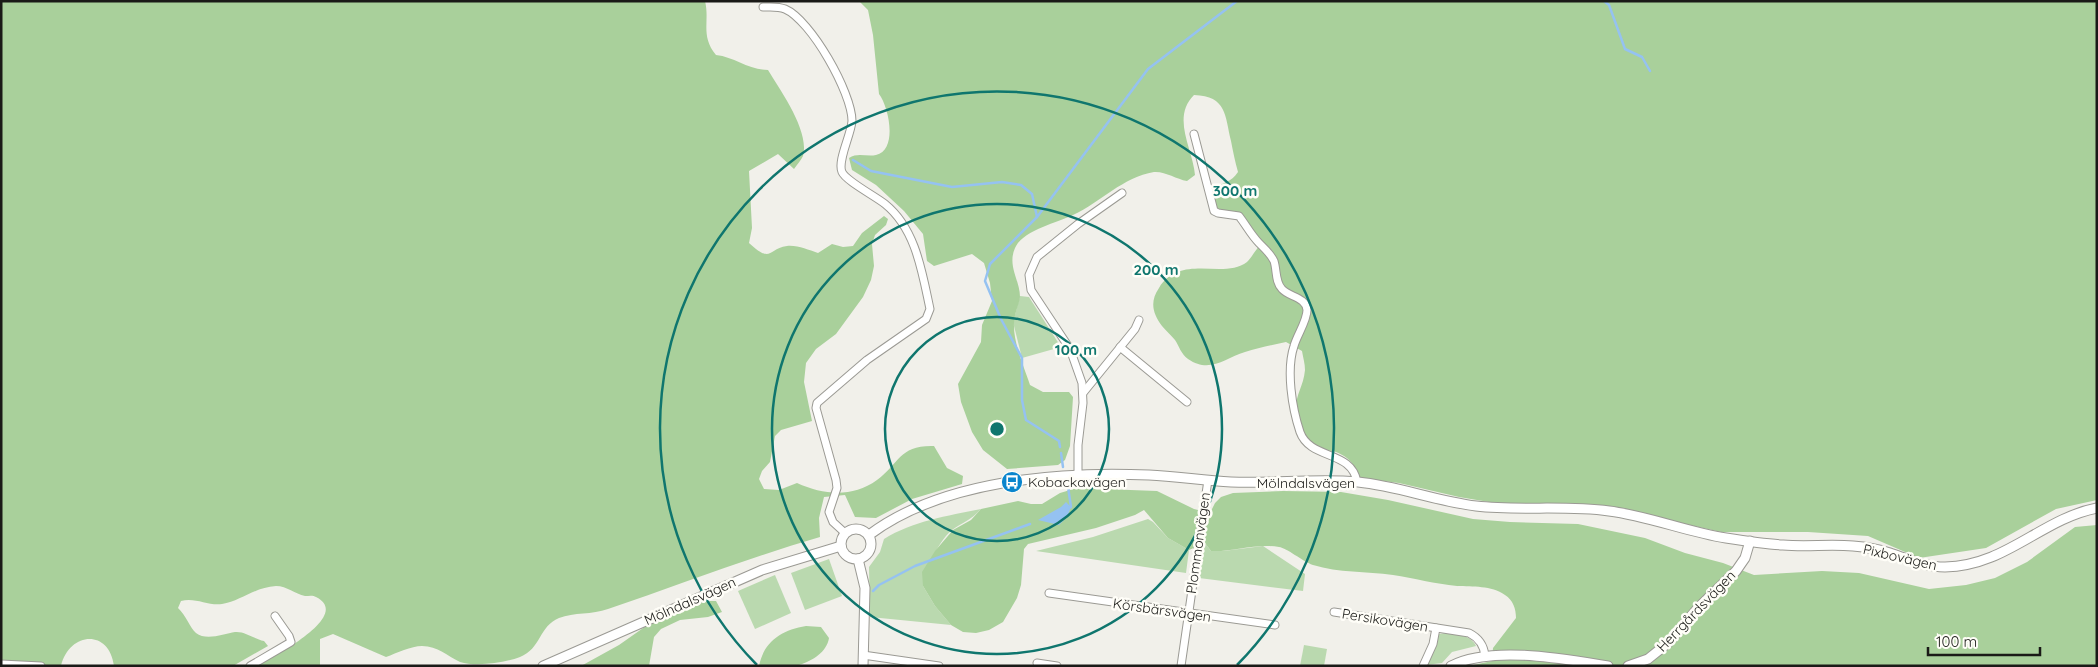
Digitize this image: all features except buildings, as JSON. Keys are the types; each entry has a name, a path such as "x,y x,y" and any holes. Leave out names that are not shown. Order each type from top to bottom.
{"street":[{"path":"763,7 778,7 792,13 807,29 827,56 842,86 852,119 848,142 842,160 842,172 849,180 884,203 904,224 910,235 930,309 926,319 867,360 816,403 837,488 829,512 833,522 845,533"},
{"path":"1194,134 1214,211 1239,216 1257,242 1271,255 1280,288 1303,302 1306,306 1306,316 1293,349 1292,371 1294,407 1301,433 1311,447 1348,464 1353,470 1357,482"},
{"path":"1078,474 1078,445 1083,393 1077,365 1070,349 1035,298 1029,284 1029,275 1037,257 1078,224 1122,193"},
{"path":"1083,393 1140,320"},
{"path":"1120,348 1188,402"},
{"name":"Mölndalsvägen","path":"869,535 902,514 932,502 986,487 1058,475 1078,474 1152,475 1266,483 1357,482 1477,506 1609,511 1708,535 1750,541"},
{"name":"Plommonvägen","path":"1181,666 1208,480"},
{"name":"Pixbovägen","path":"1750,541 1784,545 1871,548 1931,566 1952,566 1996,556 2014,548 2065,518 2097,508"},
{"path":"858,528 864,530 869,535 872,542 870,550 864,557 858,559 848,557 841,546 845,533 850,529 858,528"},
{"name":"Herrgårdsvägen","path":"1628,666 1648,659 1668,643 1698,608 1736,571 1745,558 1750,541"},
{"name":"Mölndalsvägen","path":"543,666 762,570 841,546"},
{"path":"858,559 865,588 863,666"},
{"name":"Körsbärsvägen","path":"1049,593 1275,625"},
{"name":"Persikovägen","path":"1334,612 1460,631 1475,636 1483,645 1485,656"},
{"path":"250,666 291,642 275,616"},
{"name":"Persikovägen","path":"1423,666 1433,644 1436,628"},
{"path":"863,655 938,666"},
{"path":"1451,666 1485,656 1559,657 1608,666"},
{"path":"1038,663 1057,666"},
{"path":"1,664 41,666"}],"green space":[{"path":"1,1 705,1 707,35 711,48 716,55 754,68 768,70 793,111 804,146 803,156 794,169 778,154 749,171 752,228 749,243 766,254 787,246 803,248 818,253 832,244 843,247 853,246 862,233 884,216 888,219 886,225 875,235 872,244 874,266 871,280 863,297 836,334 816,349 806,363 804,382 812,421 781,430 775,436 770,462 762,471 759,479 764,489 779,490 797,483 828,492 838,493 858,490 885,474 901,456 914,448 922,446 934,446 947,468 963,476 962,484 912,499 876,518 855,517 845,495 824,497 819,518 820,537 608,609 559,618 547,626 532,649 527,653 498,663 460,662 438,649 428,646 409,648 386,657 333,634 320,639 320,666 258,666 306,636 318,625 325,615 325,605 316,597 301,595 284,587 276,586 261,589 222,604 191,600 181,601 178,608 196,633 210,637 239,632 264,641 268,646 233,666 114,666 111,654 105,645 97,640 89,639 80,641 72,646 65,655 61,666 1,666"},
{"path":"859,1 2097,1 2097,500 2056,509 1986,548 1919,558 1868,536 1808,532 1721,532 1600,505 1495,503 1399,483 1359,478 1357,471 1347,458 1333,451 1319,449 1306,436 1299,424 1296,407 1305,370 1302,351 1286,342 1245,352 1210,365 1203,365 1186,357 1175,340 1162,326 1154,312 1153,302 1156,293 1168,278 1178,272 1190,269 1226,269 1237,267 1247,262 1261,244 1237,217 1222,213 1214,207 1214,190 1233,178 1238,172 1223,109 1213,99 1194,95 1187,104 1184,124 1195,175 1187,181 1154,172 1132,179 1083,210 1025,236 1015,248 1012,261 1020,297 1015,316 1014,331 1030,385 1043,392 1069,392 1073,397 1070,446 1065,460 1058,465 1007,469 983,450 972,432 961,402 958,384 981,342 982,325 992,301 990,283 984,263 972,254 934,266 927,261 923,234 904,211 876,185 852,170 849,158 856,155 876,155 883,151 887,145 890,128 886,108 879,94 873,35 868,10"},
{"path":"1020,296 1029,297 1061,347 1022,358 1013,322"},
{"path":"1077,488 1157,491 1194,509 1210,513 1215,503 1221,497 1233,493 1283,491 1341,492 1388,500 1473,519 1578,524 1645,538 1754,575 1822,571 1859,573 1929,589 1966,585 1995,578 2027,562 2075,527 2097,525 2097,666 1469,666 1492,661 1493,648 1516,618 1512,602 1500,592 1482,587 1457,586 1393,575 1323,568 1313,565 1279,547 1262,546 1211,551 1205,543 1189,550 1168,538 1144,510 1135,515 1096,528 1028,544 1024,549 1021,585 1017,598 1003,622 989,630 976,633 963,632 951,625 935,606 923,586 922,572 935,551 953,530 971,520 981,509 1018,501 1042,504 1060,493"},
{"path":"981,509 970,519 952,530 941,542 923,586 935,606 951,625 870,617 869,567 880,552 884,539 918,523"},
{"path":"1148,519 1168,538 1189,550 1186,573 1036,551 1093,537"},
{"path":"1205,543 1211,551 1263,546 1305,574 1303,591 1199,578"},
{"path":"829,559 842,596 805,610 791,573"},
{"path":"775,575 791,613 755,629 738,591"},
{"path":"695,601 716,601 722,612 708,617 680,620 661,629 654,637 649,666 581,666 619,645 656,619"},
{"path":"806,626 821,627 829,638 822,652 799,665 759,666 765,650 775,638 789,630"},
{"path":"1446,633 1467,638 1474,642 1476,646 1452,652 1442,663 1426,665 1439,634"},
{"path":"1304,645 1327,649 1324,666 1300,666"}],"water":[{"path":"1066,502 1071,507 1067,517 1059,525 1038,520 1061,507"}],"waterway":[{"path":"1060,447 1059,441 1026,420 1022,400 1022,358 1001,319 985,281 990,264 1037,217 1148,69 1237,1"},
{"path":"1604,1 1609,5 1625,49 1642,57 1650,71"},
{"path":"853,160 871,171 952,187 1002,182 1021,185 1032,194 1037,217"},
{"path":"1061,453 1063,467"},
{"path":"1067,508 1071,507 1068,487"},
{"path":"873,591 879,585 915,566 1030,524"}],"place":[{"name":"Kobackavägen","path":"1012,482"}]}
